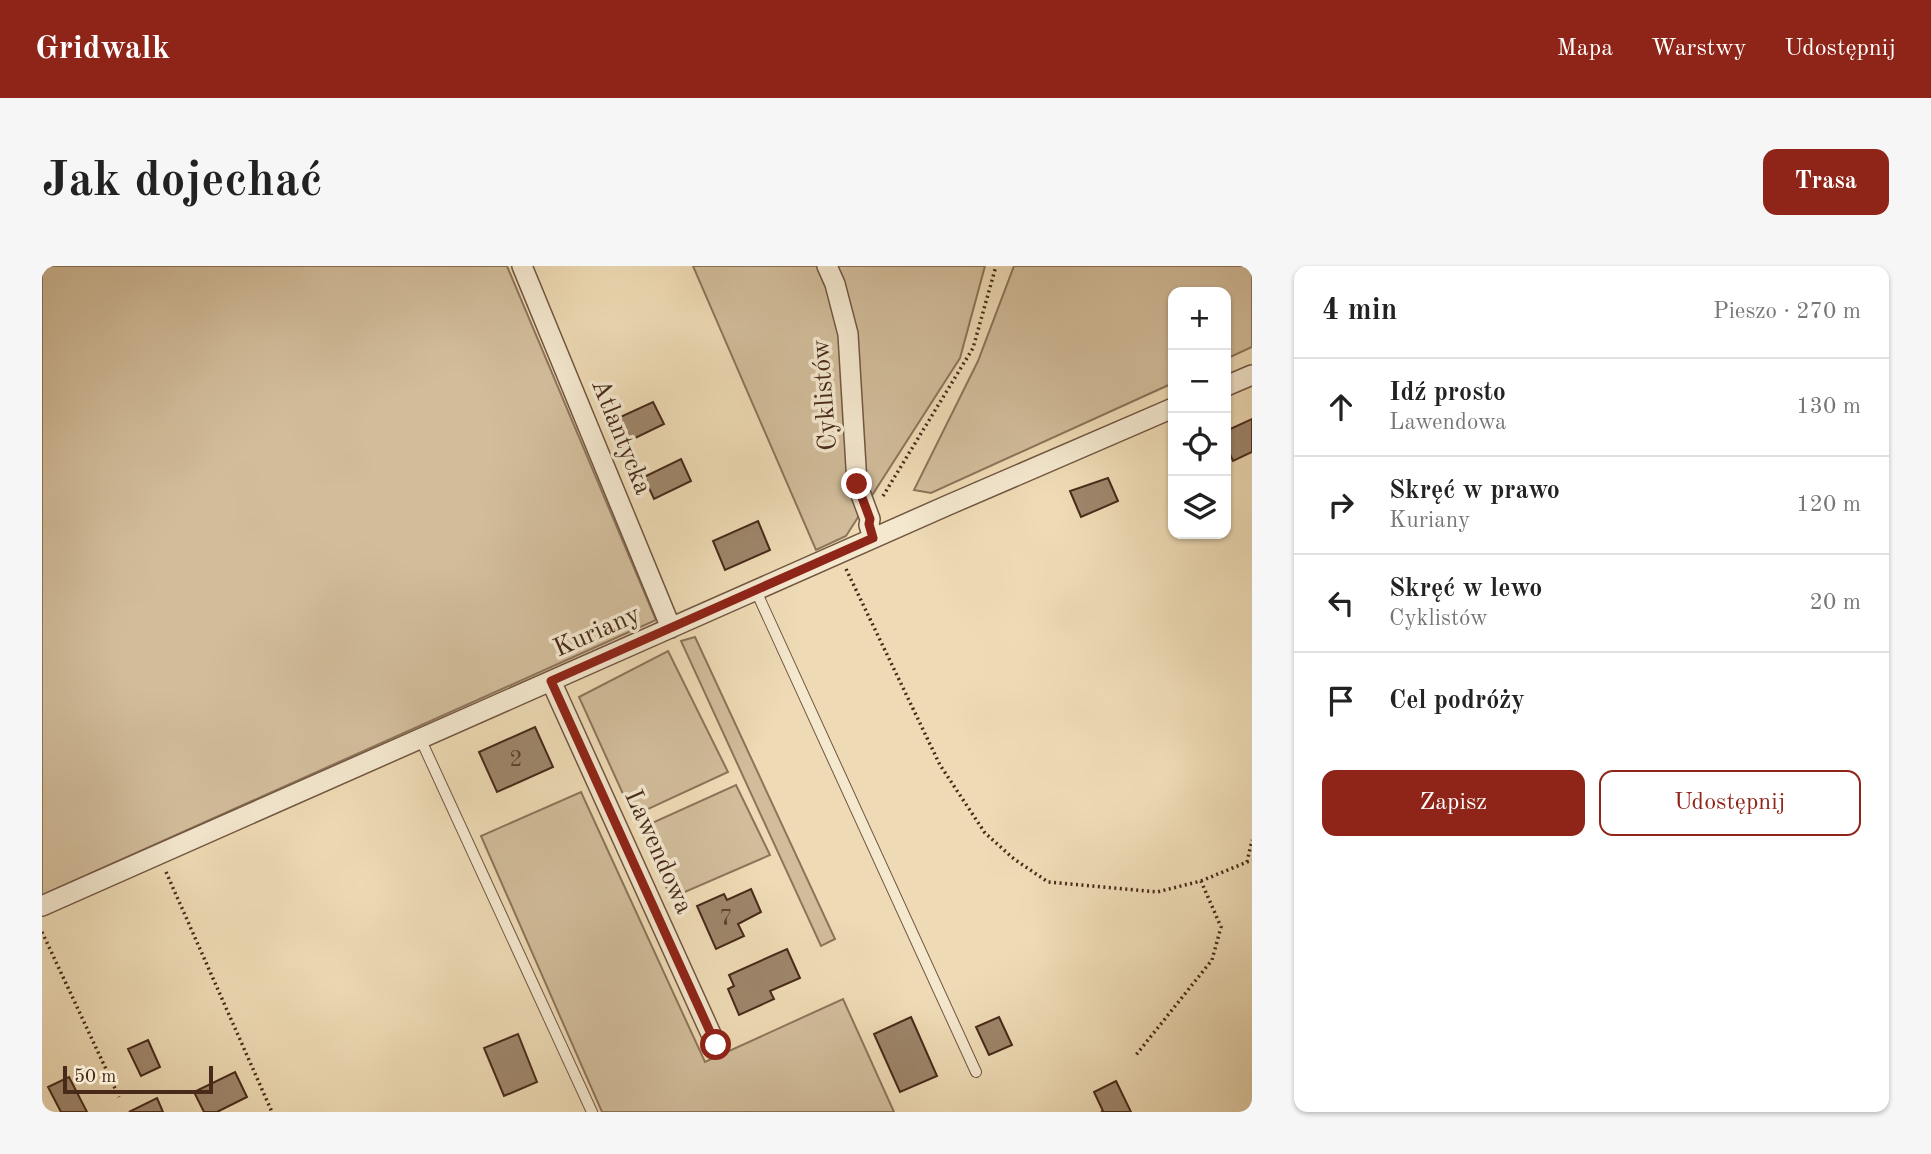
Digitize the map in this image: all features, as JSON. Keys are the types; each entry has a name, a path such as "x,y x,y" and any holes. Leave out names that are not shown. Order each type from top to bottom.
{"street":[{"name":"Atlantycka","path":"522,266 671,628"},
{"name":"Cyklistów","path":"827,266 835,284 848,334 857,484 871,529"},
{"path":"1231,384 1252,374"},
{"name":"Kuriany","path":"42,906 839,555 871,529 1168,410"},
{"name":"Lawendowa","path":"551,681 716,1045"}],"lane":[{"path":"756,591 976,1072"},
{"path":"420,738 592,1112"}],"path":[{"path":"871,529 973,348 996,266"},
{"path":"839,555 940,765 985,833 1014,859 1048,882 1157,892 1201,881 1250,861 1252,840"},
{"path":"158,855 272,1112"},
{"path":"1136,1055 1212,960 1221,927 1201,881"},
{"path":"42,932 119,1097"}],"shaded area":[{"path":"42,266 507,266 656,620 42,895"},
{"path":"693,266 985,266 960,358 846,536 816,550"},
{"path":"1014,266 1252,266 1252,347 1231,357 1231,287 1168,287 1168,385 931,493 914,490 978,361"},
{"path":"695,637 835,939 821,946 681,641"},
{"path":"668,651 728,772 633,816 579,697"},
{"path":"736,785 770,855 671,898 641,828"},
{"path":"581,792 705,1062 843,999 894,1112 602,1112 481,836"}],"building":[{"path":"653,402 664,424 627,442 616,419"},
{"path":"1252,419 1252,452 1233,461 1231,456 1231,429"},
{"path":"681,459 691,481 654,499 644,477"},
{"path":"1108,478 1118,501 1081,517 1070,491"},
{"path":"758,521 770,550 725,570 713,541"},
{"path":"535,727 553,767 497,792 479,752"},
{"path":"751,889 761,912 738,924 744,936 716,949 697,906 724,894 727,900"},
{"path":"787,949 800,978 770,991 774,999 739,1015 728,989 734,986 729,975"},
{"path":"911,1017 937,1076 900,1092 874,1034"},
{"path":"999,1017 1012,1045 989,1055 976,1027"},
{"path":"518,1034 537,1082 504,1096 484,1048"},
{"path":"148,1040 160,1067 141,1076 128,1049"},
{"path":"235,1072 247,1097 217,1112 204,1112 194,1092"},
{"path":"69,1077 87,1112 61,1112 48,1087"},
{"path":"1116,1081 1131,1112 1101,1112 1103,1111 1094,1092"},
{"path":"157,1098 163,1112 129,1112"}],"route":[{"path":"716,1045 551,681 873,538 870,519 857,484"}]}
